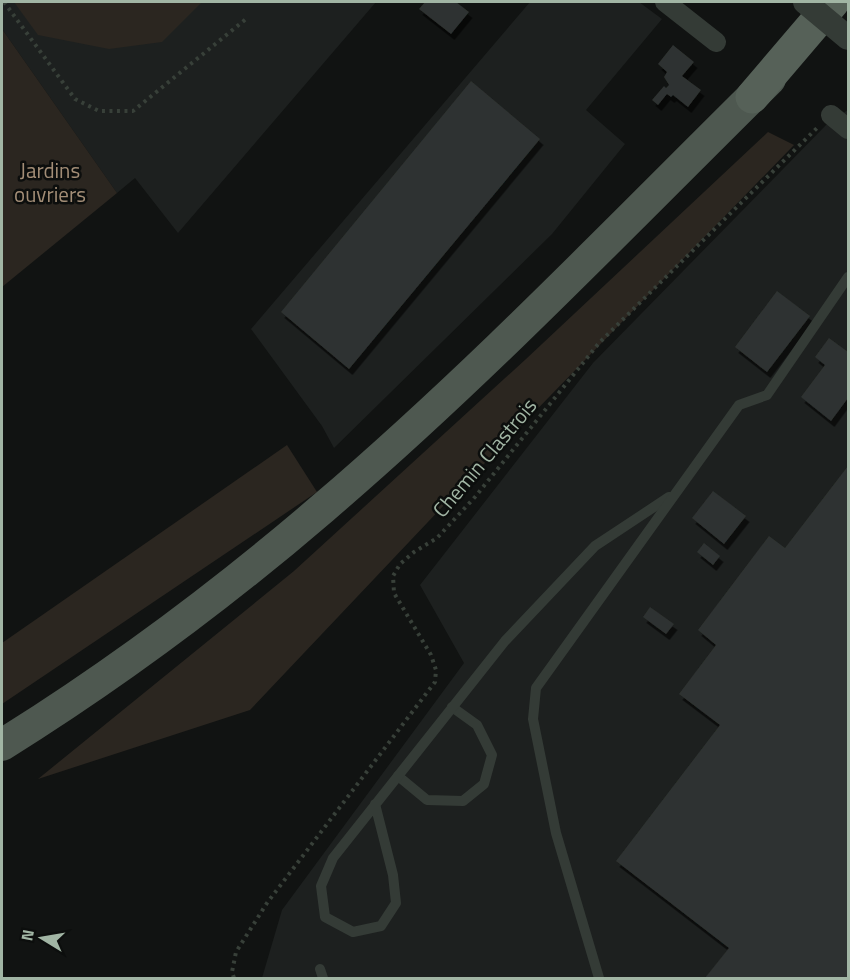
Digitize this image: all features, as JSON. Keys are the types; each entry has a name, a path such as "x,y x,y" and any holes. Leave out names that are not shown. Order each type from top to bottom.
{"highway":[{"path":"752,97 833,2"}],"main road":[{"path":"2,745 147,646 323,509 427,415 549,298 849,3"}],"street":[{"path":"665,2 716,42"},
{"path":"804,2 849,38"},
{"path":"831,115 849,129"}],"lane":[{"path":"599,978 556,833 533,719 536,688 740,405 767,395 849,277"},
{"path":"375,804 393,875 396,903 381,926 353,932 325,916 321,886 333,858 375,804 505,641 595,546 635,522 677,492"},
{"path":"398,776 427,800 463,801 484,784 492,755 477,725 452,707"}],"path":[{"path":"4,2 75,99 99,111 133,111 246,19"},
{"name":"Chemin Clastrois","path":"234,978 232,972 236,952 267,903 435,682 436,670 430,655 394,593 393,576 400,564 437,538 475,497 599,343 831,115"}],"shaded area":[{"path":"2,2 376,2 178,233 135,178 117,193 2,29"},
{"path":"530,2 639,2 662,19 586,110 625,144 552,234 334,448 322,426 251,329"},
{"path":"848,110 848,978 262,978 282,910 464,663 420,585 593,363 829,122"}],"green space":[{"path":"14,2 202,2 162,42 109,49 38,35"},
{"name":"Jardins ouvriers","path":"2,29 117,193 2,287"},
{"path":"768,132 794,145 445,504 250,710 38,779 294,571 526,359"},
{"path":"287,445 317,492 2,704 2,643"}],"building":[{"path":"425,2 456,2 469,12 451,34 419,9"},
{"path":"673,45 694,62 682,76 701,90 688,107 673,95 671,97 667,94 658,105 652,100 664,86 666,88 669,85 664,77 667,72 658,64"},
{"path":"471,81 540,139 349,369 281,312"},
{"path":"777,291 810,316 767,372 735,347"},
{"path":"829,338 848,352 848,398 831,421 801,397 825,365 815,357"},
{"path":"848,466 848,978 705,978 729,948 616,861 720,725 679,694 716,645 698,630 769,536 785,548"},
{"path":"713,491 746,516 724,544 692,518"},
{"path":"704,543 720,556 713,565 697,552"},
{"path":"650,607 674,624 666,634 643,617"}]}
